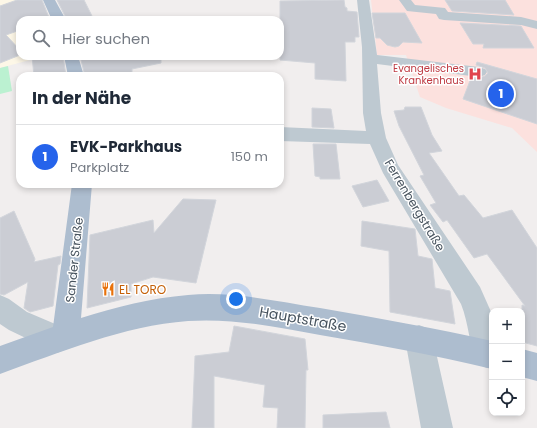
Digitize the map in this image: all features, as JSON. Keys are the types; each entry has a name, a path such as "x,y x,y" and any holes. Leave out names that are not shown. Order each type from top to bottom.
{"main road":[{"path":"49,0 57,16"},
{"path":"72,60 75,72"},
{"name":"Sander Straße","path":"61,338 81,188"},
{"name":"Hauptstraße","path":"0,360 61,338 118,320 174,310 214,307 247,309 419,339 489,355"},
{"path":"525,364 537,367"}],"street":[{"name":"Ferrenbergstraße","path":"363,0 369,59 372,113 377,138 390,168 471,296 479,315 489,351"},
{"path":"405,0 411,8 440,11 444,16 521,21 537,25"},
{"path":"369,59 479,72"},
{"path":"284,134 377,138"},
{"path":"0,308 18,321 61,338"},
{"path":"419,339 437,428"}],"shaded area":[{"path":"0,0 36,0 23,16 16,16 16,60 30,60 0,68"},
{"name":"Evangelisches Krankenhaus","path":"371,0 537,0 537,152 512,128 446,108 420,97 406,55 377,55"}],"green space":[{"path":"8,66 12,91 0,94 0,68"}],"building":[{"path":"17,0 42,0 48,16 16,16 16,31 6,35 16,46 16,57 0,63 0,6"},
{"path":"57,0 84,0 92,16 65,16"},
{"path":"344,0 347,11 357,12 359,37 355,37 355,42 345,42 346,81 315,79 315,63 280,60 284,60 284,16 280,16 280,1"},
{"path":"445,0 505,0 514,15 452,11"},
{"path":"372,13 405,13 422,43 403,42 399,46 395,47 387,45 380,38 376,38"},
{"path":"460,23 521,26 534,48 483,48 484,44 473,44"},
{"path":"32,60 64,60 65,72 34,72"},
{"path":"81,60 161,60 161,63 132,69 132,72 84,72"},
{"path":"477,62 537,79 537,124 463,99 471,78 479,78 488,73 485,68 476,65"},
{"path":"405,107 421,107 432,135 442,151 429,153 459,196 464,195 483,218 512,210 537,248 537,346 525,343 525,308 522,308 522,305 525,306 487,254 474,258 447,220 443,222 430,205 436,203 420,176 424,175 399,126 394,111 404,110"},
{"path":"312,108 331,109 334,128 312,127"},
{"path":"313,144 336,144 340,179 320,179 320,177 315,176"},
{"path":"377,180 389,201 363,207 352,186"},
{"path":"183,199 216,200 196,283 153,277 131,284 131,297 87,308 90,235 153,220 154,233"},
{"path":"14,211 35,259 34,262 61,256 60,264 58,265 53,306 30,312 24,308 28,282 4,295 0,294 0,218"},
{"path":"362,221 415,229 418,256 432,259 435,288 450,291 455,324 390,312 389,251 361,246"},
{"path":"234,326 305,339 308,370 306,370 305,428 277,428 278,408 263,407 265,385 214,376 214,428 192,428 195,356 229,352"},
{"path":"386,412 390,428 323,428 323,415"}],"place":[{"name":"Evangelisches Krankenhaus","path":"475,74"},
{"name":"EVK-Parkhaus","path":"501,94"},
{"name":"EL TORO","path":"108,289"}]}
